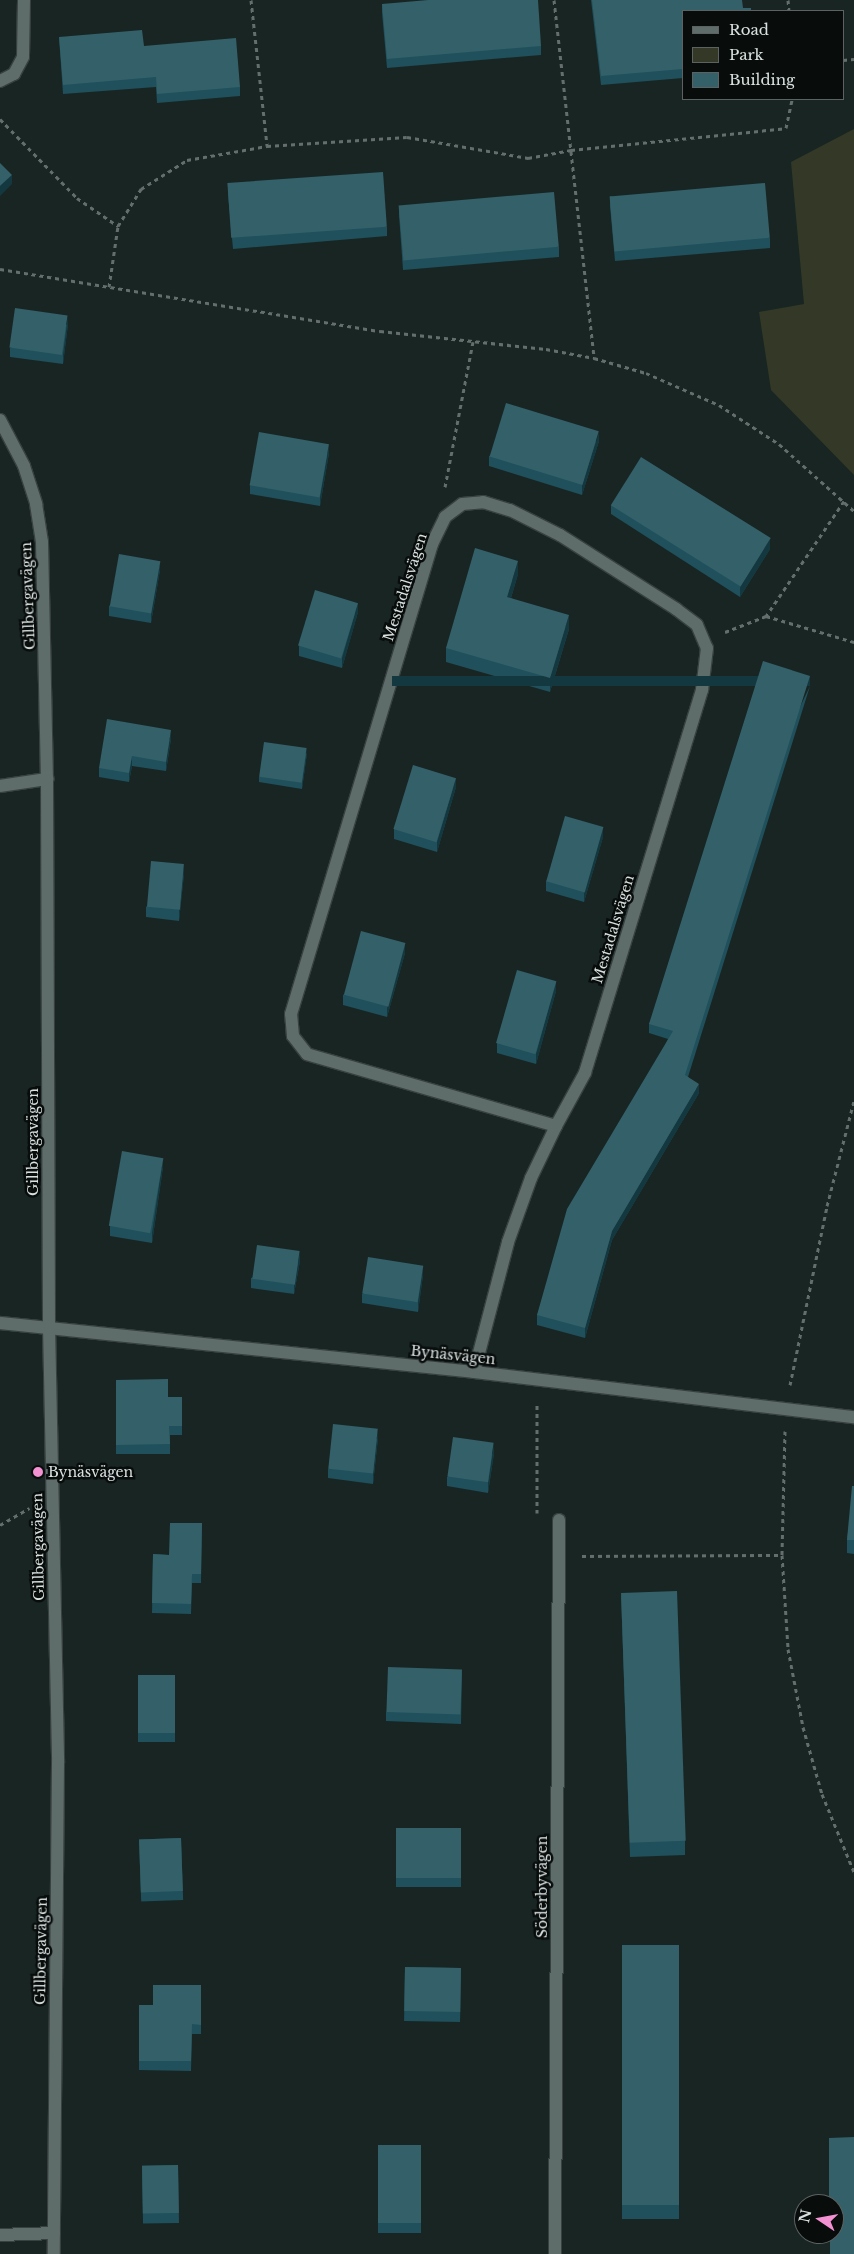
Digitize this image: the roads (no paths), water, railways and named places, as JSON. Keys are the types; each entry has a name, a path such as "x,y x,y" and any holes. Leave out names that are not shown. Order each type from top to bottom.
{"street":[{"path":"0,81 14,74 23,57 24,0"},
{"name":"Gillbergavägen","path":"0,420 24,466 36,504 42,542 47,779 49,1326 58,1763 54,2254"},
{"name":"Mestadalsvägen","path":"474,1372 508,1242 532,1178 556,1126 585,1073 702,690 707,648 697,625 676,609 560,535 510,510 483,502 462,504 446,517 432,544 296,993 291,1014 293,1036 307,1054 556,1126"},
{"path":"0,786 47,779"},
{"name":"Bynäsvägen","path":"0,1323 49,1326 474,1372 854,1417"},
{"name":"Söderbyvägen","path":"556,2254 559,1520"},
{"path":"0,2235 54,2232"}],"place":[{"name":"Bynäsvägen","path":"38,1472"}]}
